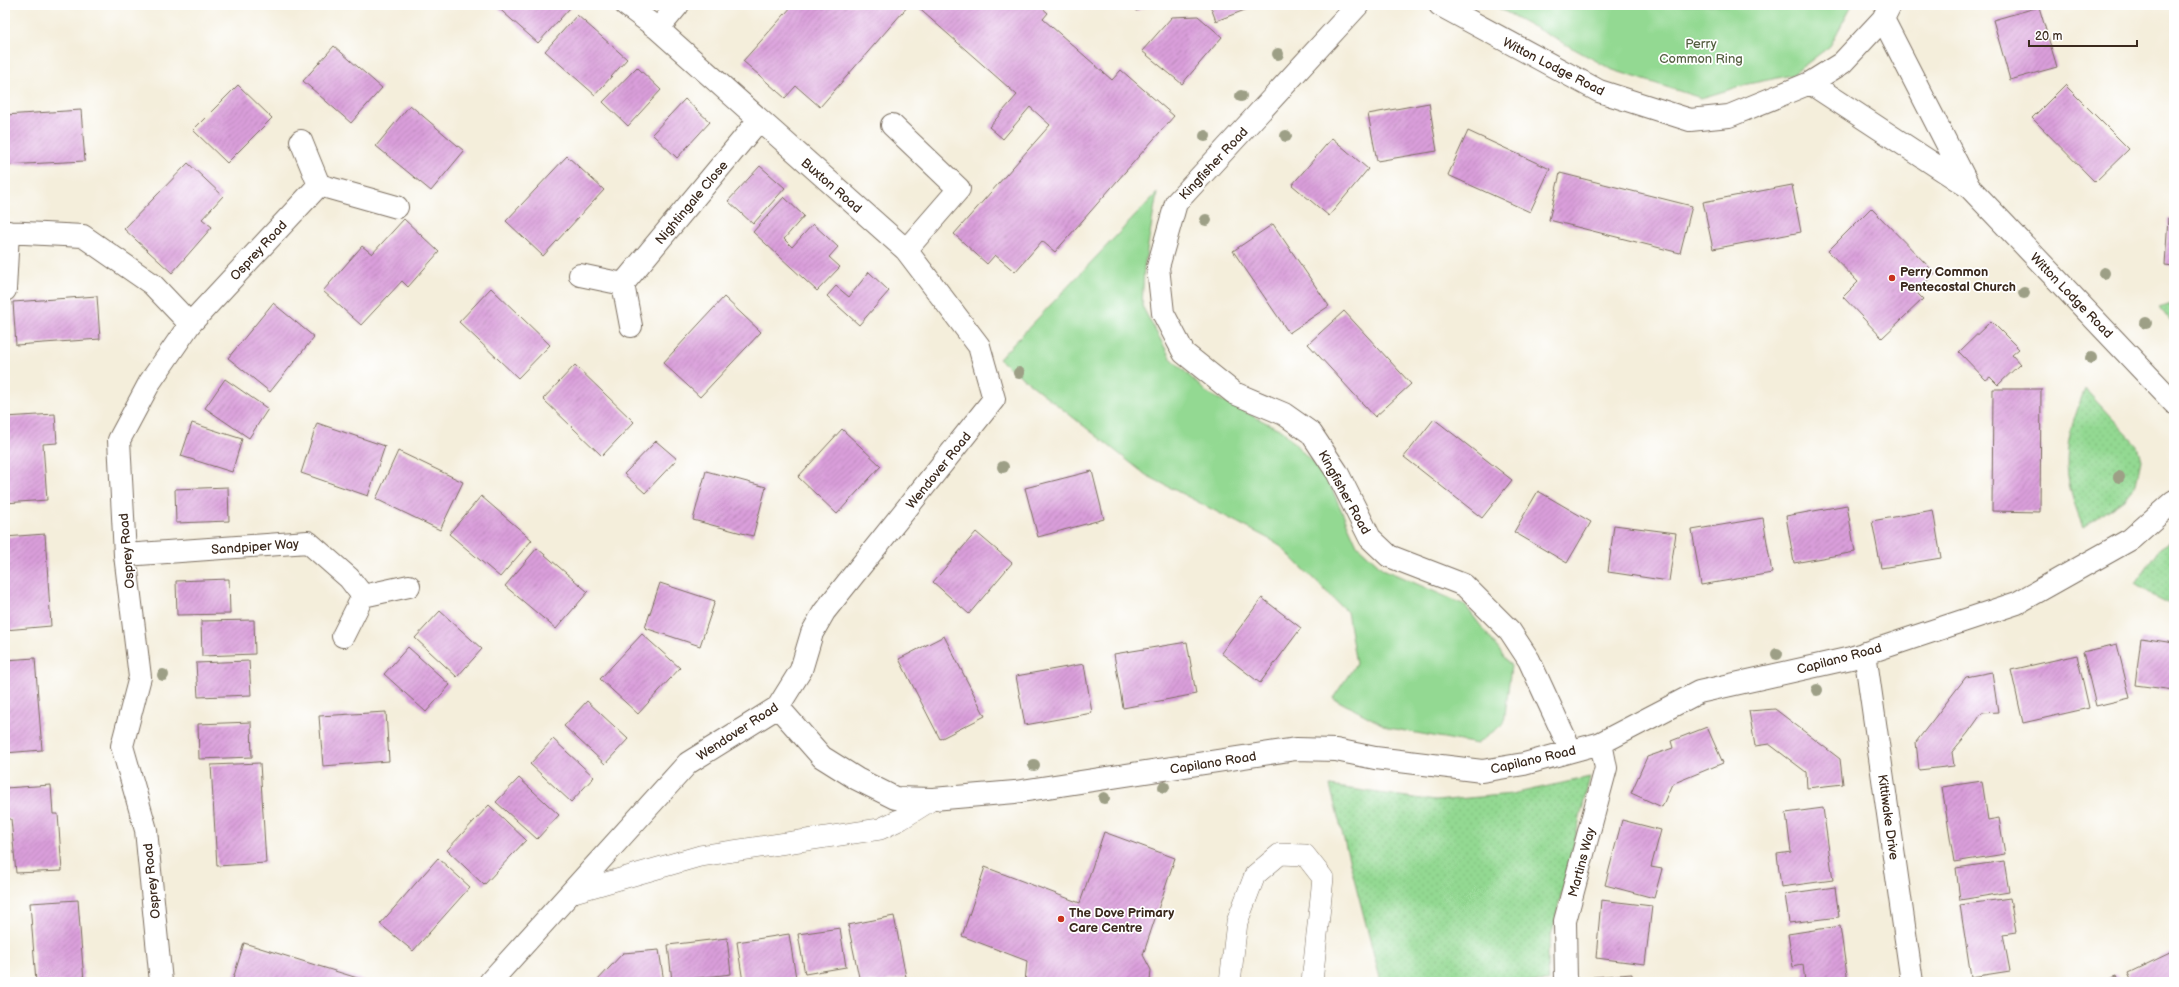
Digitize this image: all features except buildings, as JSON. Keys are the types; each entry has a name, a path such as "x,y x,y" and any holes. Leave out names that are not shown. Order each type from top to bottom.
{"street":[{"name":"Buxton Road","path":"626,5 658,29 906,250 979,346 994,399"},
{"path":"658,29 678,5"},
{"name":"Kingfisher Road","path":"1358,5 1176,203 1158,267 1163,313 1184,353 1234,393 1284,414 1311,434 1336,472 1370,538 1389,556 1464,585 1504,625 1528,660 1571,751"},
{"name":"Witton Lodge Road","path":"1440,5 1599,91 1690,120 1729,116 1810,83 1842,63 1887,12 1970,188"},
{"name":"Witton Lodge Road","path":"1810,83 1970,188 2174,403"},
{"name":"Nightingale Close","path":"623,284 759,120"},
{"path":"892,124 959,189 906,250"},
{"path":"300,141 319,185 397,207"},
{"name":"Osprey Road","path":"161,982 146,830 122,746 140,677 125,555 119,440 150,382 190,324 319,185"},
{"path":"5,290 6,232 83,236 152,284 190,324"},
{"path":"580,275 623,284 631,326"},
{"name":"Wendover Road","path":"490,982 688,763 778,707 801,670 812,633 824,612 994,399"},
{"name":"Capilano Road","path":"778,707 822,757 857,779 895,798 933,799 1015,792 1296,749 1336,750 1375,758 1482,771 1524,764 1601,743 1699,692 1865,653 2017,603 2131,539 2174,501"},
{"name":"Sandpiper Way","path":"125,555 308,542 349,578 362,596"},
{"path":"343,636 362,596 409,586"},
{"name":"Kittiwake Drive","path":"1865,653 1912,982"},
{"name":"Martins Way","path":"1566,982 1565,921 1606,768 1601,743"}],"lane":[{"path":"571,893 700,856 880,829 901,820 933,799"},
{"path":"1230,982 1237,922 1255,875 1280,854 1305,855 1323,878 1312,982"}],"green space":[{"name":"Perry Common Ring","path":"1493,5 1852,5 1830,46 1792,75 1748,84 1701,98 1613,70"},
{"path":"1157,193 1144,268 1142,306 1170,357 1207,393 1283,431 1327,478 1357,545 1383,569 1465,605 1511,666 1504,723 1477,744 1389,728 1333,698 1356,664 1347,612 1277,543 1146,475 999,359"},
{"path":"2174,303 2174,326 2160,308"},
{"path":"2085,389 2137,445 2141,460 2136,484 2124,499 2083,527 2071,490 2067,458 2072,425"},
{"path":"2174,539 2174,606 2152,595 2135,584 2160,548"},
{"path":"1590,777 1547,953 1548,982 1381,982 1330,786 1435,801 1512,794"}],"place":[{"name":"Perry Common Pentecostal Church","path":"1892,278"},
{"name":"The Dove Primary Care Centre","path":"1061,919"}]}
